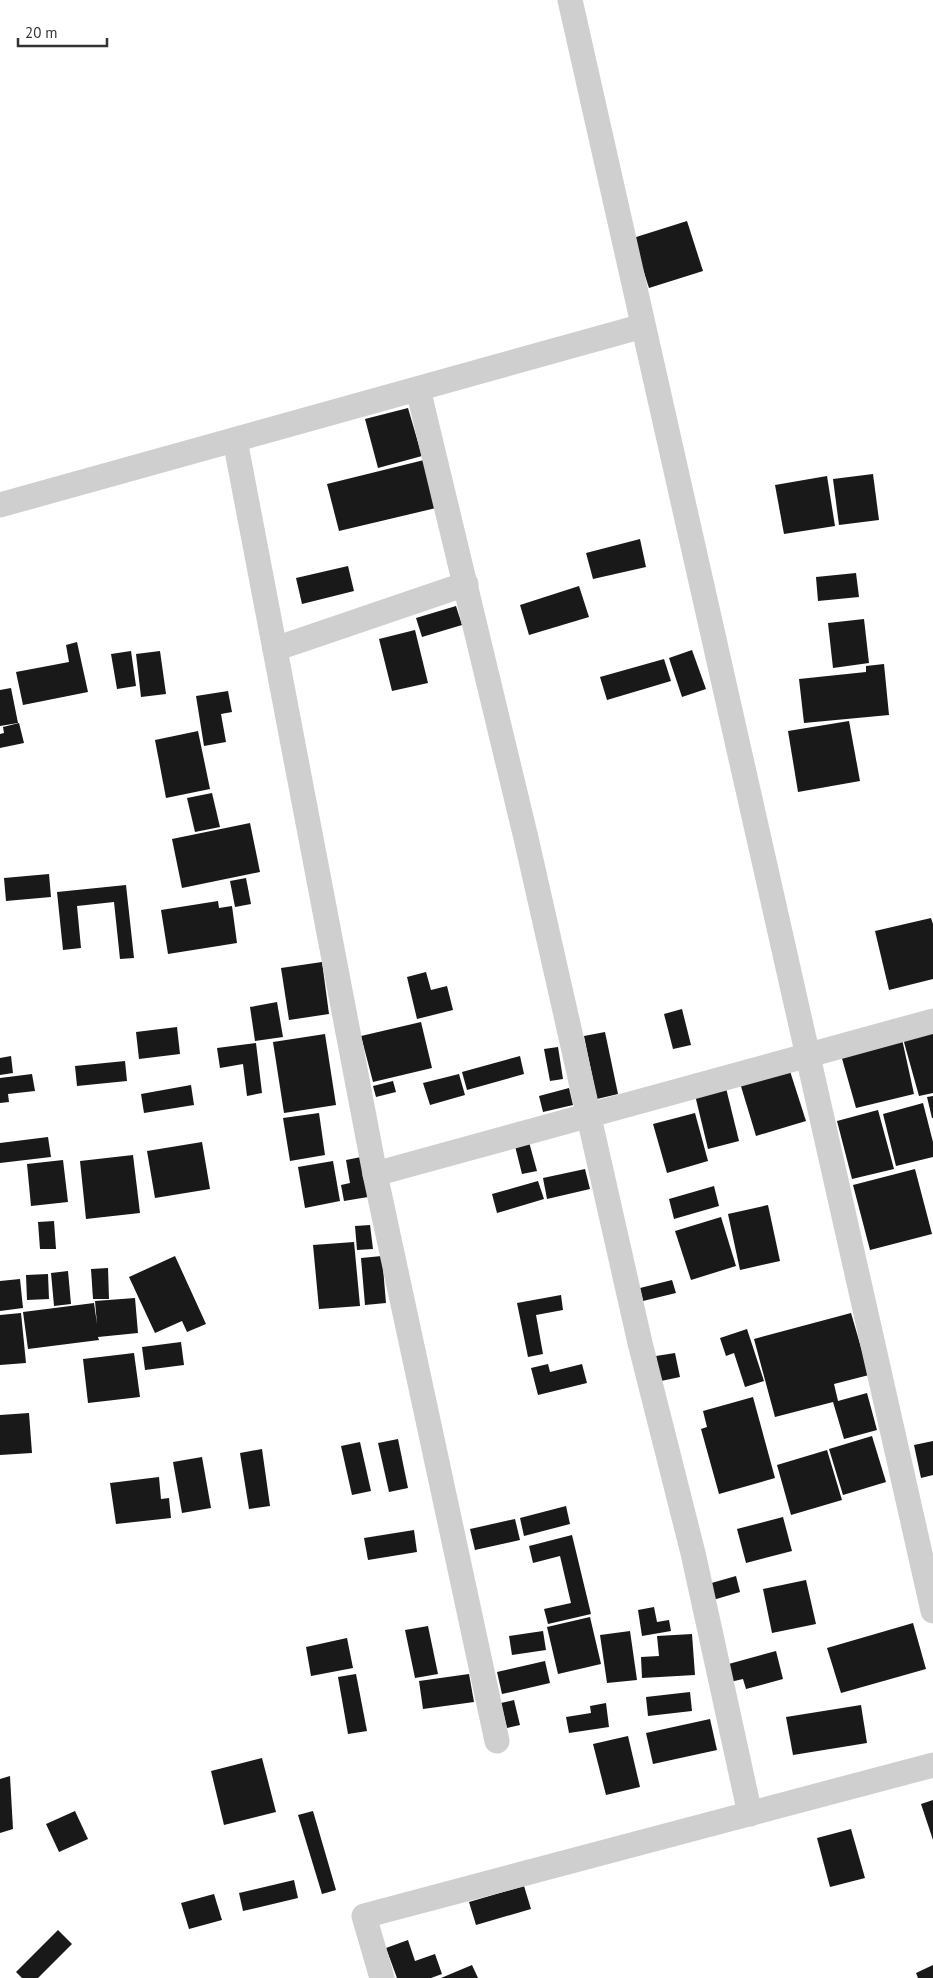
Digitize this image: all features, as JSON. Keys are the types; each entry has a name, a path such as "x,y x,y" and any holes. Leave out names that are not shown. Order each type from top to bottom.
{"street":[{"path":"570,0 933,1611"},
{"path":"0,505 643,326"},
{"path":"418,389 466,584 640,1343 693,1553 750,1814"},
{"path":"235,440 375,1174 497,1741"},
{"path":"275,649 466,584"},
{"path":"375,1174 933,1020"},
{"path":"382,1978 364,1916 933,1765"}],"building":[{"path":"687,221 703,271 649,288 633,238"},
{"path":"408,408 422,456 378,468 365,419"},
{"path":"424,460 436,508 339,531 327,484"},
{"path":"873,474 879,520 839,525 833,479"},
{"path":"827,476 835,526 784,534 775,485"},
{"path":"640,539 646,567 593,579 586,553"},
{"path":"348,566 354,591 302,604 296,578"},
{"path":"856,573 859,597 818,601 816,577"},
{"path":"579,586 589,617 529,635 520,605"},
{"path":"456,606 462,625 422,637 416,618"},
{"path":"864,619 869,663 833,668 828,623"},
{"path":"415,630 428,683 392,691 379,639"},
{"path":"77,642 88,692 23,705 16,672 69,662 66,645"},
{"path":"692,650 706,689 682,697 669,658"},
{"path":"131,651 136,686 117,689 111,654"},
{"path":"160,651 166,694 141,697 136,654"},
{"path":"664,659 671,681 607,700 600,677"},
{"path":"884,664 889,715 804,723 799,679 866,672 866,666"},
{"path":"11,688 18,723 0,726 0,690"},
{"path":"228,691 232,712 221,714 226,742 204,746 196,696"},
{"path":"849,721 860,781 798,792 788,731"},
{"path":"19,723 24,743 0,748 0,734 4,733 3,727"},
{"path":"198,731 210,789 166,798 155,740"},
{"path":"212,793 220,827 195,832 187,798"},
{"path":"250,823 260,872 182,888 172,839"},
{"path":"49,874 51,897 6,901 4,878"},
{"path":"246,878 251,904 235,907 230,881"},
{"path":"126,885 134,958 120,959 114,902 77,906 81,948 63,950 57,892"},
{"path":"218,901 219,908 232,906 237,943 168,954 161,910"},
{"path":"931,918 933,924 933,979 889,990 875,931"},
{"path":"322,962 329,1014 289,1020 281,968"},
{"path":"426,972 431,990 447,986 453,1010 417,1019 407,977"},
{"path":"277,1002 283,1037 255,1041 250,1007"},
{"path":"682,1009 691,1045 673,1049 664,1014"},
{"path":"421,1022 432,1068 373,1082 361,1036"},
{"path":"177,1027 180,1054 139,1059 136,1032"},
{"path":"933,1027 933,1093 919,1096 902,1035"},
{"path":"605,1032 618,1094 597,1099 584,1036"},
{"path":"325,1034 336,1105 284,1113 273,1042"},
{"path":"902,1039 914,1094 856,1108 841,1055"},
{"path":"256,1043 262,1093 247,1096 243,1064 220,1068 217,1048"},
{"path":"558,1047 563,1079 550,1081 544,1049"},
{"path":"11,1056 13,1073 0,1075 0,1058"},
{"path":"520,1056 524,1074 467,1090 462,1072"},
{"path":"125,1061 127,1081 77,1086 75,1066"},
{"path":"789,1068 806,1121 756,1136 740,1083"},
{"path":"32,1074 35,1091 8,1094 9,1102 0,1103 0,1078"},
{"path":"459,1074 465,1095 430,1105 423,1083"},
{"path":"393,1081 396,1092 376,1097 373,1086"},
{"path":"191,1085 194,1105 144,1113 141,1094"},
{"path":"569,1088 573,1105 543,1112 539,1096"},
{"path":"726,1088 739,1141 708,1149 695,1095"},
{"path":"933,1096 933,1118 932,1118 927,1097"},
{"path":"923,1103 933,1142 933,1157 896,1166 883,1114"},
{"path":"878,1110 894,1169 852,1179 837,1121"},
{"path":"319,1113 325,1155 290,1161 283,1118"},
{"path":"695,1113 708,1161 667,1173 653,1124"},
{"path":"48,1137 51,1157 0,1163 0,1143"},
{"path":"202,1142 210,1189 155,1198 147,1151"},
{"path":"529,1142 537,1171 522,1174 515,1146"},
{"path":"133,1155 140,1213 86,1219 80,1161"},
{"path":"361,1157 368,1197 344,1201 341,1185 350,1183 346,1160"},
{"path":"63,1160 68,1202 31,1206 27,1164"},
{"path":"333,1161 340,1201 305,1208 298,1167"},
{"path":"585,1169 590,1189 547,1199 543,1178"},
{"path":"915,1169 932,1234 870,1250 853,1185"},
{"path":"538,1181 544,1199 497,1213 492,1194"},
{"path":"714,1186 719,1206 674,1219 669,1199"},
{"path":"768,1205 780,1261 740,1270 728,1214"},
{"path":"721,1217 736,1266 691,1280 675,1231"},
{"path":"54,1221 56,1249 40,1249 38,1222"},
{"path":"370,1225 373,1249 357,1250 355,1226"},
{"path":"354,1242 360,1306 319,1309 313,1245"},
{"path":"175,1256 206,1324 187,1332 182,1321 155,1333 129,1277"},
{"path":"382,1256 386,1303 365,1305 361,1258"},
{"path":"108,1268 109,1299 93,1299 91,1269"},
{"path":"68,1271 71,1304 54,1306 51,1273"},
{"path":"48,1274 49,1299 27,1300 26,1275"},
{"path":"20,1279 23,1308 0,1311 0,1281"},
{"path":"672,1280 676,1293 643,1301 640,1288"},
{"path":"561,1295 563,1310 536,1315 543,1354 528,1357 517,1303"},
{"path":"135,1298 138,1333 98,1337 99,1340 28,1349 23,1312 94,1303 97,1324 95,1301"},
{"path":"21,1313 26,1363 0,1365 0,1315"},
{"path":"851,1313 869,1375 834,1384 838,1401 867,1393 877,1430 844,1439 833,1402 775,1417 754,1339"},
{"path":"747,1329 764,1381 745,1387 734,1353 726,1356 720,1338"},
{"path":"181,1342 184,1365 145,1370 142,1347"},
{"path":"134,1353 140,1397 88,1403 83,1359"},
{"path":"675,1353 680,1377 661,1381 656,1356"},
{"path":"548,1364 550,1372 582,1364 587,1383 538,1395 531,1368"},
{"path":"753,1397 775,1478 719,1494 701,1429 707,1427 703,1411"},
{"path":"29,1413 32,1453 0,1455 0,1415"},
{"path":"872,1436 886,1482 843,1495 829,1449"},
{"path":"398,1439 408,1488 389,1492 378,1443"},
{"path":"933,1441 933,1475 921,1478 914,1445"},
{"path":"360,1442 371,1491 352,1495 341,1446"},
{"path":"262,1449 270,1506 249,1509 240,1453"},
{"path":"827,1450 842,1500 791,1515 777,1465"},
{"path":"202,1457 211,1508 182,1513 173,1462"},
{"path":"159,1477 161,1499 169,1498 171,1518 116,1524 110,1483"},
{"path":"566,1506 570,1524 524,1536 520,1518"},
{"path":"783,1517 792,1551 746,1563 737,1529"},
{"path":"515,1519 520,1540 475,1550 470,1529"},
{"path":"414,1530 417,1552 368,1560 364,1538"},
{"path":"572,1535 591,1614 548,1624 544,1609 571,1603 560,1556 533,1563 529,1546"},
{"path":"736,1576 740,1592 713,1600 708,1584"},
{"path":"806,1580 816,1624 772,1633 763,1589"},
{"path":"654,1607 657,1622 669,1620 671,1631 642,1636 638,1610"},
{"path":"590,1617 601,1664 558,1674 547,1627"},
{"path":"913,1623 926,1669 841,1693 827,1648"},
{"path":"428,1626 438,1674 415,1678 405,1630"},
{"path":"543,1631 546,1650 512,1655 509,1636"},
{"path":"630,1631 637,1680 607,1683 600,1635"},
{"path":"692,1634 695,1675 642,1678 641,1657 659,1656 657,1636"},
{"path":"347,1638 353,1668 311,1676 306,1647"},
{"path":"776,1651 783,1679 746,1689 743,1679 730,1682 725,1665"},
{"path":"545,1661 550,1683 502,1694 497,1672"},
{"path":"356,1674 367,1731 348,1734 338,1677"},
{"path":"469,1674 474,1702 423,1709 419,1681"},
{"path":"690,1692 692,1711 648,1716 646,1697"},
{"path":"514,1700 520,1725 507,1728 501,1703"},
{"path":"606,1703 609,1727 569,1733 566,1717 591,1713 590,1706"},
{"path":"861,1705 867,1743 793,1755 786,1717"},
{"path":"710,1719 717,1750 653,1764 646,1733"},
{"path":"628,1736 640,1787 606,1795 593,1744"},
{"path":"262,1758 276,1812 224,1825 211,1771"},
{"path":"10,1776 13,1829 0,1833 0,1779"},
{"path":"933,1800 933,1840 921,1804"},
{"path":"75,1811 88,1839 59,1852 46,1824"},
{"path":"313,1811 336,1890 322,1894 298,1815"},
{"path":"851,1829 865,1878 830,1887 817,1838"},
{"path":"294,1880 298,1898 243,1911 239,1893"},
{"path":"524,1886 531,1909 476,1925 469,1902"},
{"path":"214,1894 222,1920 189,1929 181,1903"},
{"path":"58,1930 72,1944 38,1978 22,1978 16,1972"},
{"path":"408,1940 415,1961 435,1954 442,1974 431,1978 397,1978 386,1948"},
{"path":"472,1965 478,1978 441,1978"},
{"path":"933,1965 933,1978 918,1978 916,1973"}]}
